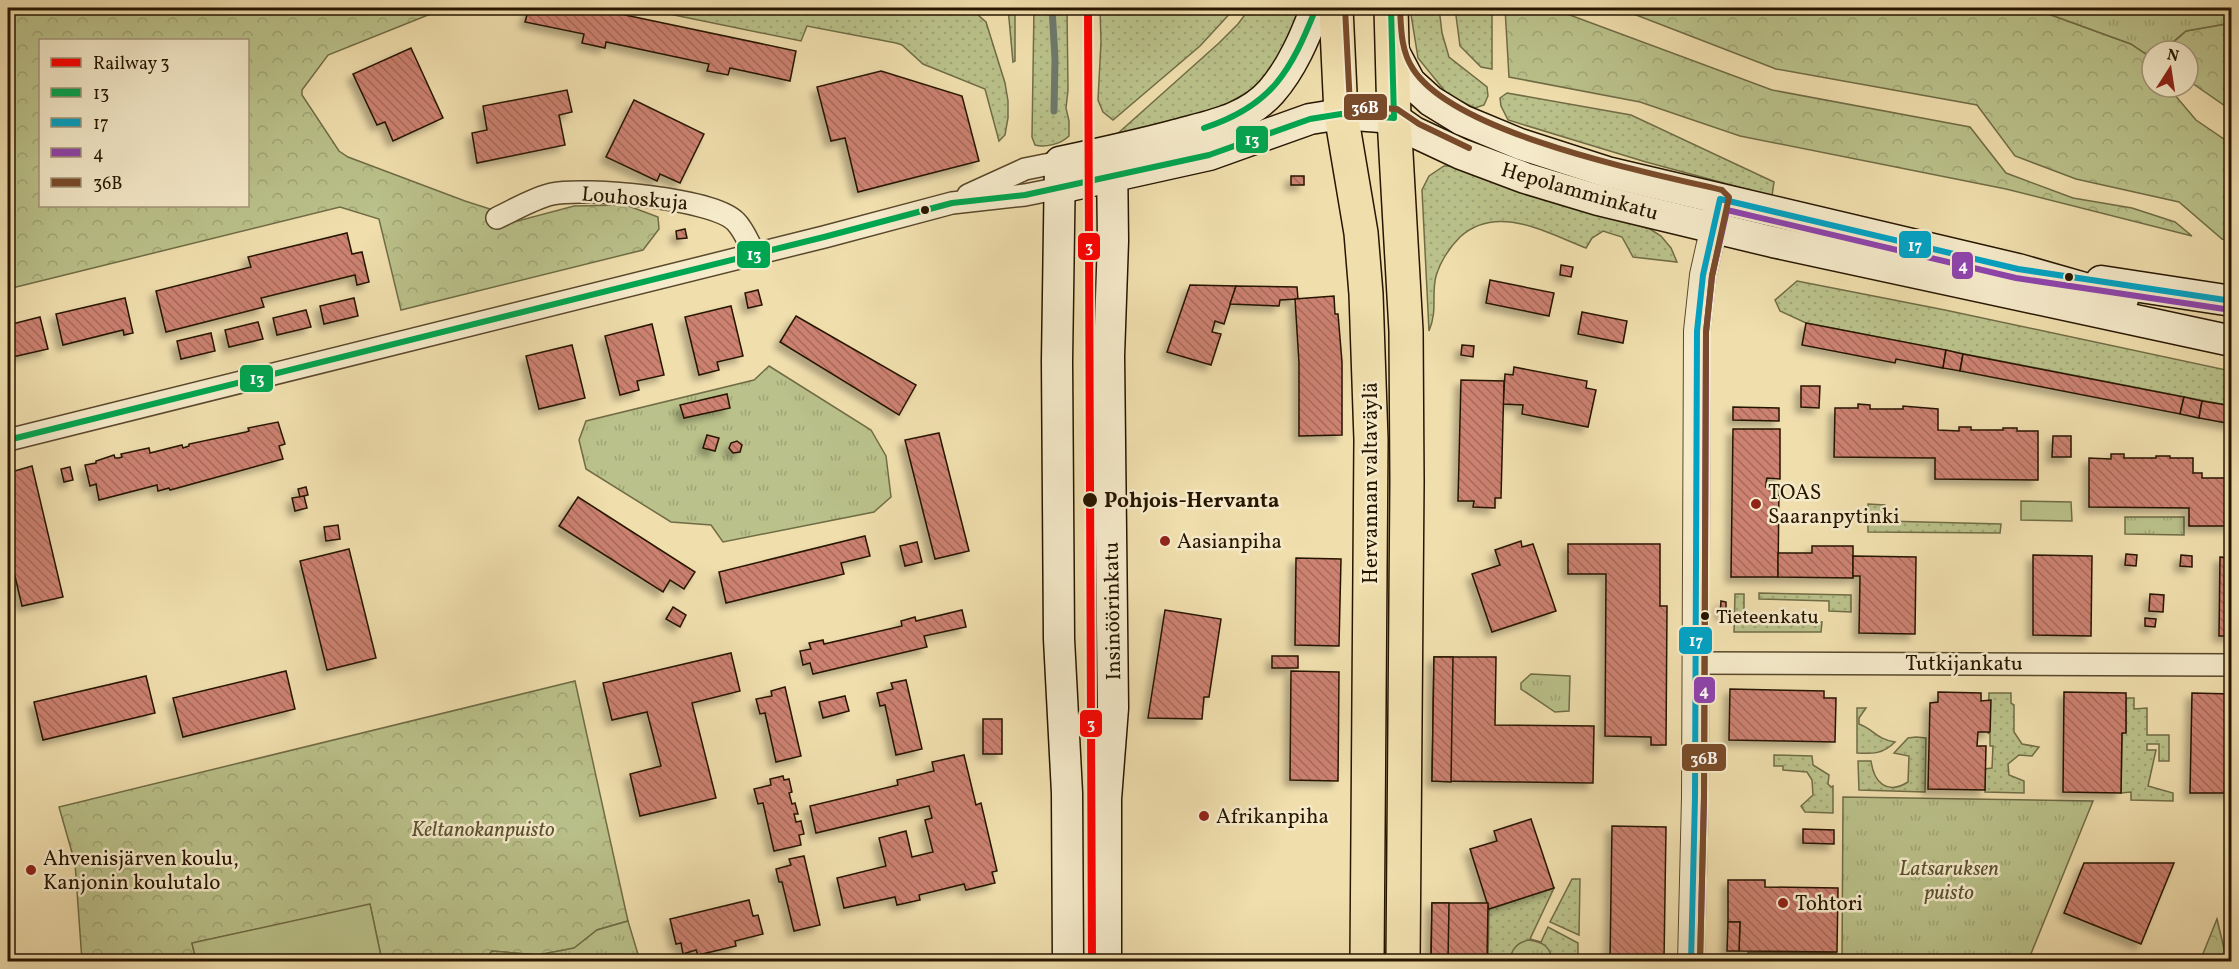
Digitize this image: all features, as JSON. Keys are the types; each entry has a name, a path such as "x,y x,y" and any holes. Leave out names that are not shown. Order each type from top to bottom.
{"main road":[{"path":"1113,164 1224,123 1253,108 1271,93 1290,65 1316,8"},
{"name":"Hervannan valtaväylä","path":"1336,8 1341,114 1361,233 1366,294 1371,440 1367,962"},
{"name":"Hervannan valtaväylä","path":"1391,8 1394,118 1406,332 1403,962"},
{"name":"Hepolamminkatu","path":"1392,48 1410,82 1431,101 1462,120 1494,135 1607,172 2018,269 2155,308 2232,322"},
{"path":"1068,962 1067,793 1059,639 1057,361 1060,175 1113,164 1209,155 1310,119 1341,114 1394,118"},
{"name":"Hepolamminkatu","path":"1394,118 1414,132 1452,150 1598,201 1714,229 2232,341"},
{"name":"Insinöörinkatu","path":"1106,962 1106,799 1113,696 1109,356 1113,164"},
{"path":"2018,269 2232,300"}],"street":[{"path":"8,440 952,203 1025,169 1060,175"},
{"name":"Louhoskuja","path":"497,218 552,194 593,191 697,203 720,211 736,221 755,254"},
{"path":"1691,962 1696,663 1697,331 1703,275 1719,199"},
{"name":"Tutkijankatu","path":"1696,663 2232,665"}],"green space":[{"path":"8,8 455,8 428,15 328,55 302,90 302,95 339,151 348,157 496,211 514,222 574,206 626,205 658,217 659,229 643,250 401,310 379,219 340,207 8,289"},
{"path":"640,8 970,8 986,22 1005,83 1008,118 1005,135 999,141 985,89 923,64 902,45 807,26 801,41"},
{"path":"1008,8 1015,8 1015,61 1013,62"},
{"path":"1034,8 1067,8 1068,90 1066,108 1069,136 1048,146 1035,145 1032,137"},
{"path":"1100,8 1235,8 1200,46 1113,120 1103,112 1098,100"},
{"path":"1250,8 1304,8 1282,54 1261,82 1219,108 1116,135 1219,43"},
{"path":"1410,8 1439,8 1442,33 1449,57 1487,87 1488,96 1484,105 1475,108 1448,95 1418,58"},
{"path":"1455,8 1492,8 1492,69 1481,67 1460,46"},
{"path":"1505,8 1551,8 1772,90 1970,127 2006,173 2073,198 2132,208 2175,222 2192,236 2006,189 1740,136 1640,102 1509,77"},
{"path":"1618,8 2003,8 2043,12 2131,44 2140,50 2140,99 2178,99 2196,120 2231,144 2231,241 2222,239 2179,202 2076,179 2015,156 1977,105 1776,69"},
{"path":"2003,8 2231,8 2231,23 2186,31 2176,39 2140,39 2140,50 2131,44 2043,12"},
{"path":"2231,23 2231,110 2200,89 2200,39 2177,39 2186,31"},
{"path":"1507,93 1631,115 1774,182 1772,196 1646,162 1508,120 1500,98"},
{"path":"1444,166 1459,166 1650,229 1661,236 1671,248 1677,262 1633,257 1622,237 1603,231 1592,238 1586,248 1522,224 1490,222 1474,227 1448,250 1436,276 1433,316 1429,331 1422,190 1429,176"},
{"path":"1797,281 2231,371 2231,406 1806,323 1780,311 1775,300"},
{"path":"769,366 871,430 886,456 891,497 874,512 723,542 711,525 671,522 586,469 579,440 586,421 754,380"},
{"path":"2021,501 2071,502 2072,521 2021,520"},
{"path":"1868,504 1885,505 1884,521 2001,524 2000,533 1868,532"},
{"path":"2125,517 2184,517 2184,535 2125,534"},
{"path":"1759,593 1851,595 1851,612 1829,611 1829,601 1759,599"},
{"path":"1735,594 1744,594 1744,621 1822,622 1821,632 1734,632"},
{"path":"1531,674 1570,676 1569,711 1555,712 1521,689 1521,683"},
{"name":"Keltanokanpuisto","path":"575,681 628,921 597,930 575,948 538,955 492,951 484,961 382,961 370,905 192,943 196,961 82,961 75,863 59,807"},
{"path":"1989,693 2011,693 2011,703 2014,705 2014,732 2022,744 2039,747 2032,756 2019,755 2008,764 2009,775 2024,781 2024,793 1985,792 1985,769 1992,768 1993,746 1990,746 1990,734 1988,733"},
{"path":"2126,698 2134,698 2134,709 2147,708 2147,735 2169,735 2169,761 2159,761 2159,744 2147,744 2147,750 2156,750 2148,786 2173,793 2173,801 2131,800 2131,792 2121,793 2122,733 2126,732"},
{"path":"1857,708 1866,708 1859,718 1859,724 1884,739 1895,742 1877,752 1857,753"},
{"path":"1908,738 1926,738 1925,792 1859,790 1858,761 1871,761 1878,781 1883,785 1894,787 1908,782 1909,756 1894,753"},
{"path":"1774,755 1812,756 1813,765 1829,775 1828,784 1833,786 1833,813 1805,812 1801,806 1813,795 1812,780 1807,772 1783,770 1783,766 1774,766"},
{"name":"Latsaruksen puisto","path":"1843,797 2093,801 2028,961 1842,962"},
{"path":"1572,879 1580,879 1579,935 1550,922"},
{"path":"1554,888 1530,939 1541,942 1548,927 1578,943 1578,961 1488,962 1489,909"},
{"path":"370,904 382,961 196,961 192,943"},
{"path":"2217,919 2227,961 2200,961"},
{"path":"628,921 640,961 484,961 492,951 538,955 574,948 597,930"},
{"path":"1529,940 1545,946 1550,952 1552,961 1510,961 1516,947"},
{"path":"1748,952 1836,953 1836,961 1741,961 1741,957 1748,957"}],"building":[{"path":"529,8 592,8 796,51 790,81 730,68 728,75 707,71 709,64 606,42 605,48 582,43 584,34 525,22"},
{"path":"411,48 443,118 393,141 385,122 377,125 353,74"},
{"path":"881,71 962,96 979,161 858,192 845,138 831,141 817,87"},
{"path":"567,90 572,112 559,115 565,145 477,163 472,133 487,130 483,106"},
{"path":"634,100 704,134 680,183 660,174 657,181 606,157"},
{"path":"1291,176 1304,176 1304,185 1291,185"},
{"path":"685,229 687,238 677,239 676,231"},
{"path":"347,233 352,254 362,252 369,282 357,285 355,275 261,298 264,307 166,332 156,291 251,267 248,257"},
{"path":"1561,265 1573,267 1571,277 1560,275"},
{"path":"1490,280 1554,293 1549,316 1486,303"},
{"path":"1190,285 1236,286 1224,324 1215,321 1212,332 1221,334 1211,365 1167,352"},
{"path":"1236,286 1297,287 1298,299 1280,300 1279,306 1230,304"},
{"path":"758,290 762,305 748,308 745,293"},
{"path":"1334,296 1335,314 1338,314 1342,362 1342,435 1299,436 1299,363 1295,299"},
{"path":"125,298 133,333 124,335 123,330 63,345 56,314"},
{"path":"354,298 358,316 324,324 320,306"},
{"path":"731,306 743,356 717,362 719,370 699,375 685,317"},
{"path":"306,310 311,327 277,335 273,318"},
{"path":"1582,312 1627,321 1623,343 1578,334"},
{"path":"796,316 916,385 899,415 780,342"},
{"path":"40,317 48,349 8,358 8,325"},
{"path":"258,322 263,339 229,347 225,330"},
{"path":"1806,323 1946,350 1943,368 1896,359 1895,363 1802,345"},
{"path":"652,324 664,375 637,381 639,390 620,395 605,336"},
{"path":"211,333 215,351 181,359 177,341"},
{"path":"572,345 585,398 539,409 526,356"},
{"path":"1462,345 1474,346 1473,357 1461,355"},
{"path":"1946,350 1963,354 1960,371 1943,368"},
{"path":"1963,354 2184,397 2180,414 1960,371"},
{"path":"1514,367 1587,381 1586,388 1596,390 1588,427 1522,414 1523,405 1503,404 1505,374 1513,375"},
{"path":"1461,380 1504,381 1501,498 1495,498 1495,508 1473,507 1474,501 1458,501"},
{"path":"1801,386 1820,386 1819,408 1801,407"},
{"path":"727,394 730,408 684,418 680,405"},
{"path":"2184,397 2202,401 2199,418 2180,414"},
{"path":"2202,401 2232,406 2232,424 2199,418"},
{"path":"1858,404 1870,405 1870,409 1903,409 1903,406 1938,409 1938,430 1959,431 1959,427 1971,427 1971,430 2017,428 2017,431 2038,431 2038,480 1935,479 1935,458 1834,457 1835,408 1858,408"},
{"path":"1733,407 1779,408 1779,421 1733,420"},
{"path":"278,422 285,444 279,446 283,459 170,490 169,488 158,491 157,485 99,500 96,484 90,486 85,465 96,463 96,461 114,455 115,458 119,458 122,457 121,454 149,448 150,453 182,445 183,448 189,444 246,432 249,431 248,428"},
{"name":"TOAS Saaranpytinki","path":"1733,429 1780,429 1780,479 1767,478 1766,483 1766,487 1779,488 1778,577 1731,577"},
{"path":"939,433 969,551 935,559 905,440"},
{"path":"707,435 719,438 715,451 703,448"},
{"path":"2053,436 2071,436 2071,457 2052,457"},
{"path":"737,441 742,445 740,452 733,453 729,448 731,443"},
{"path":"2111,454 2124,454 2124,458 2170,456 2170,458 2193,458 2193,473 2202,473 2202,478 2232,478 2232,526 2189,526 2189,508 2089,507 2089,458 2111,459"},
{"path":"32,466 63,597 22,606 9,551 12,550 8,531 8,479 10,478 8,473"},
{"path":"70,467 73,480 64,482 61,469"},
{"path":"306,487 308,495 300,497 298,489"},
{"path":"304,496 307,508 295,511 292,498"},
{"path":"578,497 695,572 684,589 670,580 663,592 559,526"},
{"path":"338,525 340,539 326,541 324,527"},
{"path":"865,536 870,556 841,563 844,574 726,603 719,572"},
{"path":"1521,541 1522,547 1533,544 1556,611 1492,632 1472,574 1500,565 1495,550"},
{"path":"917,542 922,562 905,566 900,546"},
{"path":"1568,544 1660,544 1660,606 1667,606 1666,745 1651,745 1651,737 1605,736 1606,574 1568,574"},
{"path":"1812,546 1853,546 1853,578 1778,577 1778,553 1812,553"},
{"path":"349,549 376,658 327,670 300,561"},
{"path":"2126,554 2137,555 2136,566 2125,565"},
{"path":"2033,555 2092,556 2091,636 2033,635"},
{"path":"2181,555 2192,556 2192,567 2180,566"},
{"path":"1853,556 1916,557 1915,634 1859,633 1860,576 1853,576"},
{"path":"2220,557 2232,558 2232,636 2219,636"},
{"path":"1296,558 1341,559 1339,646 1295,645"},
{"path":"2150,594 2164,595 2163,612 2149,611"},
{"path":"1721,601 1726,602 1726,614 1720,614"},
{"path":"673,607 686,615 680,627 666,619"},
{"path":"962,610 966,627 924,636 927,647 813,674 810,663 803,665 800,651 811,649 809,643 823,640 824,644 902,626 901,621 915,617 916,621"},
{"path":"1165,610 1221,619 1209,697 1204,697 1202,719 1148,718"},
{"path":"2145,618 2156,619 2155,627 2145,626"},
{"path":"731,653 740,691 692,703 716,798 640,816 630,774 661,766 647,712 612,720 603,683"},
{"path":"1272,656 1298,656 1298,668 1272,668"},
{"path":"1434,657 1496,657 1495,725 1594,726 1593,783 1432,781"},
{"path":"1434,657 1453,657 1451,782 1432,781"},
{"path":"286,671 295,709 183,737 173,698"},
{"path":"1291,671 1339,672 1338,781 1290,780"},
{"path":"146,676 155,713 43,740 34,702"},
{"path":"906,680 922,749 896,755 885,705 880,706 877,693 893,689 891,683"},
{"path":"785,687 801,756 776,762 765,713 760,714 756,699 772,696 771,691"},
{"path":"1730,689 1824,691 1824,698 1836,698 1835,742 1729,740"},
{"path":"1938,692 1981,693 1981,701 1991,700 1990,732 1978,732 1977,746 1986,746 1985,790 1928,789 1930,703 1938,702"},
{"path":"2064,692 2126,693 2126,733 2122,733 2121,793 2063,792"},
{"path":"2192,693 2232,694 2231,793 2190,793"},
{"path":"845,696 849,711 823,718 819,702"},
{"path":"983,719 1002,719 1002,754 983,754"},
{"path":"964,755 976,805 981,803 997,871 992,872 995,883 966,890 964,884 919,895 920,900 897,905 895,897 844,908 837,878 886,866 879,838 906,831 912,857 933,852 925,820 932,818 929,806 816,833 810,806 898,785 897,780 934,771 932,762"},
{"path":"783,776 784,780 789,779 792,792 789,793 798,814 794,814 796,822 801,821 804,834 799,835 801,845 774,851 763,803 758,804 754,789 771,785 770,779"},
{"path":"1531,819 1554,888 1489,909 1470,849 1497,841 1494,831"},
{"path":"1612,826 1666,827 1664,962 1610,962"},
{"path":"1803,829 1834,830 1834,844 1803,843"},
{"path":"804,856 820,925 794,931 782,882 779,882 776,869 791,865 789,859"},
{"path":"2084,863 2174,863 2141,944 2064,913"},
{"name":"Tohtori","path":"1728,880 1765,880 1765,887 1838,888 1837,952 1739,951 1740,922 1728,922"},
{"path":"749,900 753,916 758,915 763,934 735,941 736,946 698,955 696,950 683,954 681,943 676,944 670,919"},
{"path":"1432,903 1488,903 1487,962 1431,962"},
{"path":"1432,903 1449,903 1448,962 1431,962"},
{"path":"1728,922 1740,922 1739,951 1727,951"}],"waterway":[{"path":"1052,8 1055,59 1054,111"}],"rail line":[{"name":"3","path":"1088,8 1092,962"}],"transit line":[{"name":"13","path":"1204,128 1247,109 1263,97 1288,68 1316,8"},
{"name":"36B","path":"1345,8 1350,106 1397,109 1419,124 1469,148"},
{"name":"13","path":"8,440 824,237 952,203 1025,195 1209,155 1310,119 1341,114 1394,118 1391,8"},
{"name":"36B","path":"1400,8 1404,47 1413,69 1435,92 1468,113 1509,131 1555,147 1648,173 1722,190 1729,197 1712,276 1706,332 1704,797 1700,962"},
{"name":"17","path":"1691,962 1695,797 1697,331 1703,275 1720,199 2018,269 2232,301"},
{"name":"4","path":"1700,962 1704,797 1706,332 1712,276 1727,210 2016,278 2231,310"}],"place":[{"name":"Pohjois-Hervanta","path":"1090,500"},
{"name":"TOAS Saaranpytinki","path":"1756,504"},
{"name":"Aasianpiha","path":"1165,541"},
{"name":"Tieteenkatu","path":"1705,616"},
{"name":"Afrikanpiha","path":"1204,816"},
{"name":"Ahvenisjärven koulu, Kanjonin koulutalo","path":"31,870"},
{"name":"Tohtori","path":"1783,903"}]}
